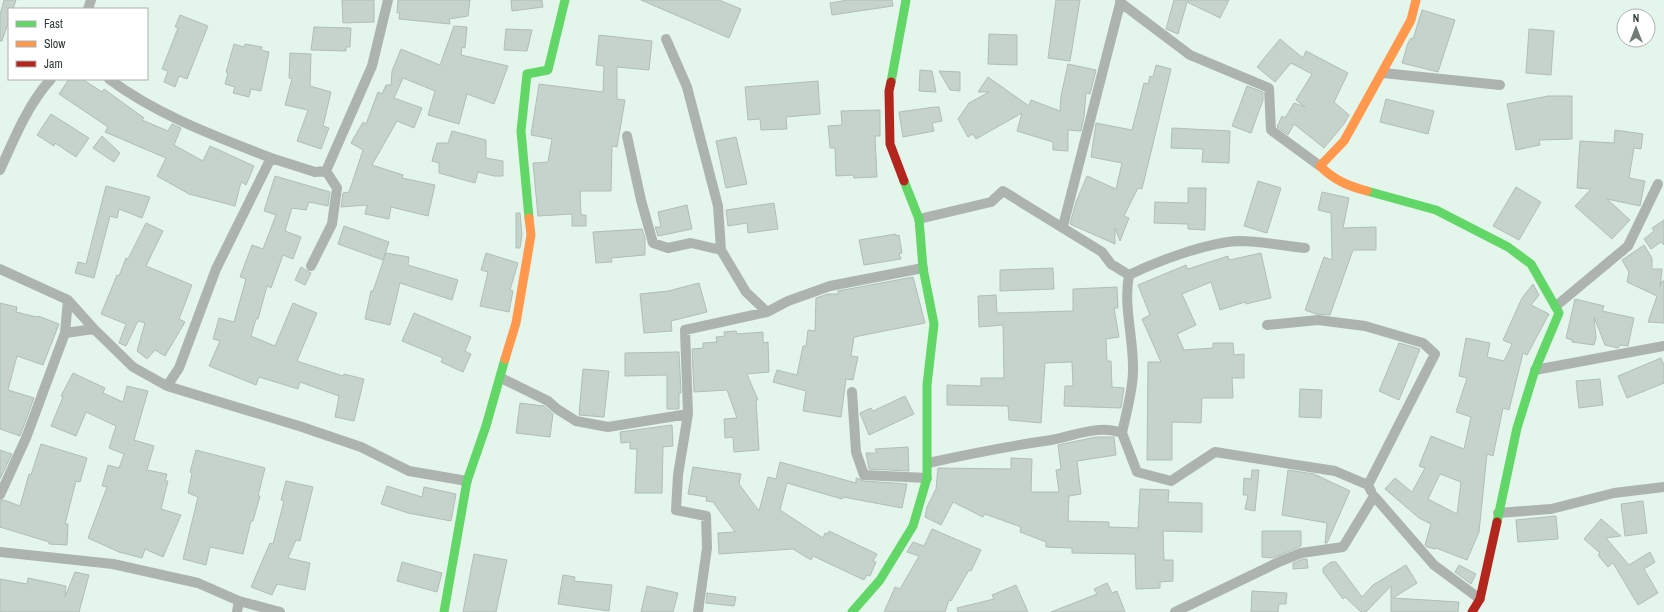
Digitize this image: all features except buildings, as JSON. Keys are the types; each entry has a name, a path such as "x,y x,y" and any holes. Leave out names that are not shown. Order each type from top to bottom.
{"street":[{"path":"326,171 372,66 388,0"},
{"path":"444,612 467,481 501,378 516,323 531,235 521,131 525,106 527,74 548,70 565,0"},
{"path":"852,612 880,580 913,526 927,478 927,384 934,324 923,268 919,219 890,144 889,91 906,0"},
{"path":"1320,166 1344,141 1383,74 1392,54 1411,20 1416,0"},
{"path":"1063,226 1120,1 1190,55 1268,88 1271,130 1320,166 1331,177 1350,186 1436,210 1508,247 1530,264 1559,313 1535,370 1517,428 1480,599 1472,612"},
{"path":"666,39 687,87 716,199 721,250 746,292 768,312"},
{"path":"1383,74 1500,85"},
{"path":"0,170 18,130 42,89 50,80"},
{"path":"110,80 128,93 191,126 271,158 315,172 326,171"},
{"path":"627,136 641,200 653,243 668,248 692,243 721,250"},
{"path":"167,386 179,368 216,269 271,158"},
{"path":"311,266 332,224 337,188 326,171"},
{"path":"1556,306 1628,246 1658,184"},
{"path":"919,219 991,202 1003,191 1063,226 1102,252 1111,264 1129,275"},
{"path":"1129,275 1146,267 1204,247 1240,241 1304,248"},
{"path":"698,612 707,548 706,516 676,510 678,475 688,414 685,330 768,312 788,301 830,286 923,268"},
{"path":"0,269 68,300 94,329 133,367 167,386 299,426 361,447 409,471 467,481"},
{"path":"1129,275 1127,287 1134,372 1122,433 1137,472 1171,481 1215,452 1335,471 1368,485 1374,496 1434,565 1480,599"},
{"path":"0,495 26,438 65,333 68,300"},
{"path":"1267,325 1318,320 1365,326 1423,343 1434,354 1368,485"},
{"path":"65,333 94,329"},
{"path":"1535,370 1664,346"},
{"path":"501,378 548,401 557,409 576,421 608,427 688,414"},
{"path":"852,392 856,452 864,475 927,478"},
{"path":"928,463 1022,443 1051,440 1108,428 1122,433"},
{"path":"1498,512 1552,509 1614,494 1664,487"},
{"path":"1175,612 1280,561 1301,553 1343,547 1374,496"},
{"path":"0,552 113,564 198,583 239,601 280,612"},
{"path":"237,612 239,601"}],"traffic: fast":[{"path":"529,218 521,131 527,74 548,70 565,0"},
{"path":"891,82 906,0"},
{"path":"852,612 880,580 913,526 927,478 927,385 934,324 923,268 919,219 904,181"},
{"path":"1367,191 1436,210 1508,247 1531,264 1559,313 1535,370 1517,428 1497,522"},
{"path":"444,612 467,481 486,426 505,359"}],"traffic: slow":[{"path":"1367,191 1342,182 1320,166 1344,141 1411,20 1416,0"},
{"path":"505,359 516,323 531,235 529,218"}],"traffic: jam":[{"path":"891,82 889,91 890,144 904,181"},
{"path":"1472,612 1480,599 1497,522"}]}
